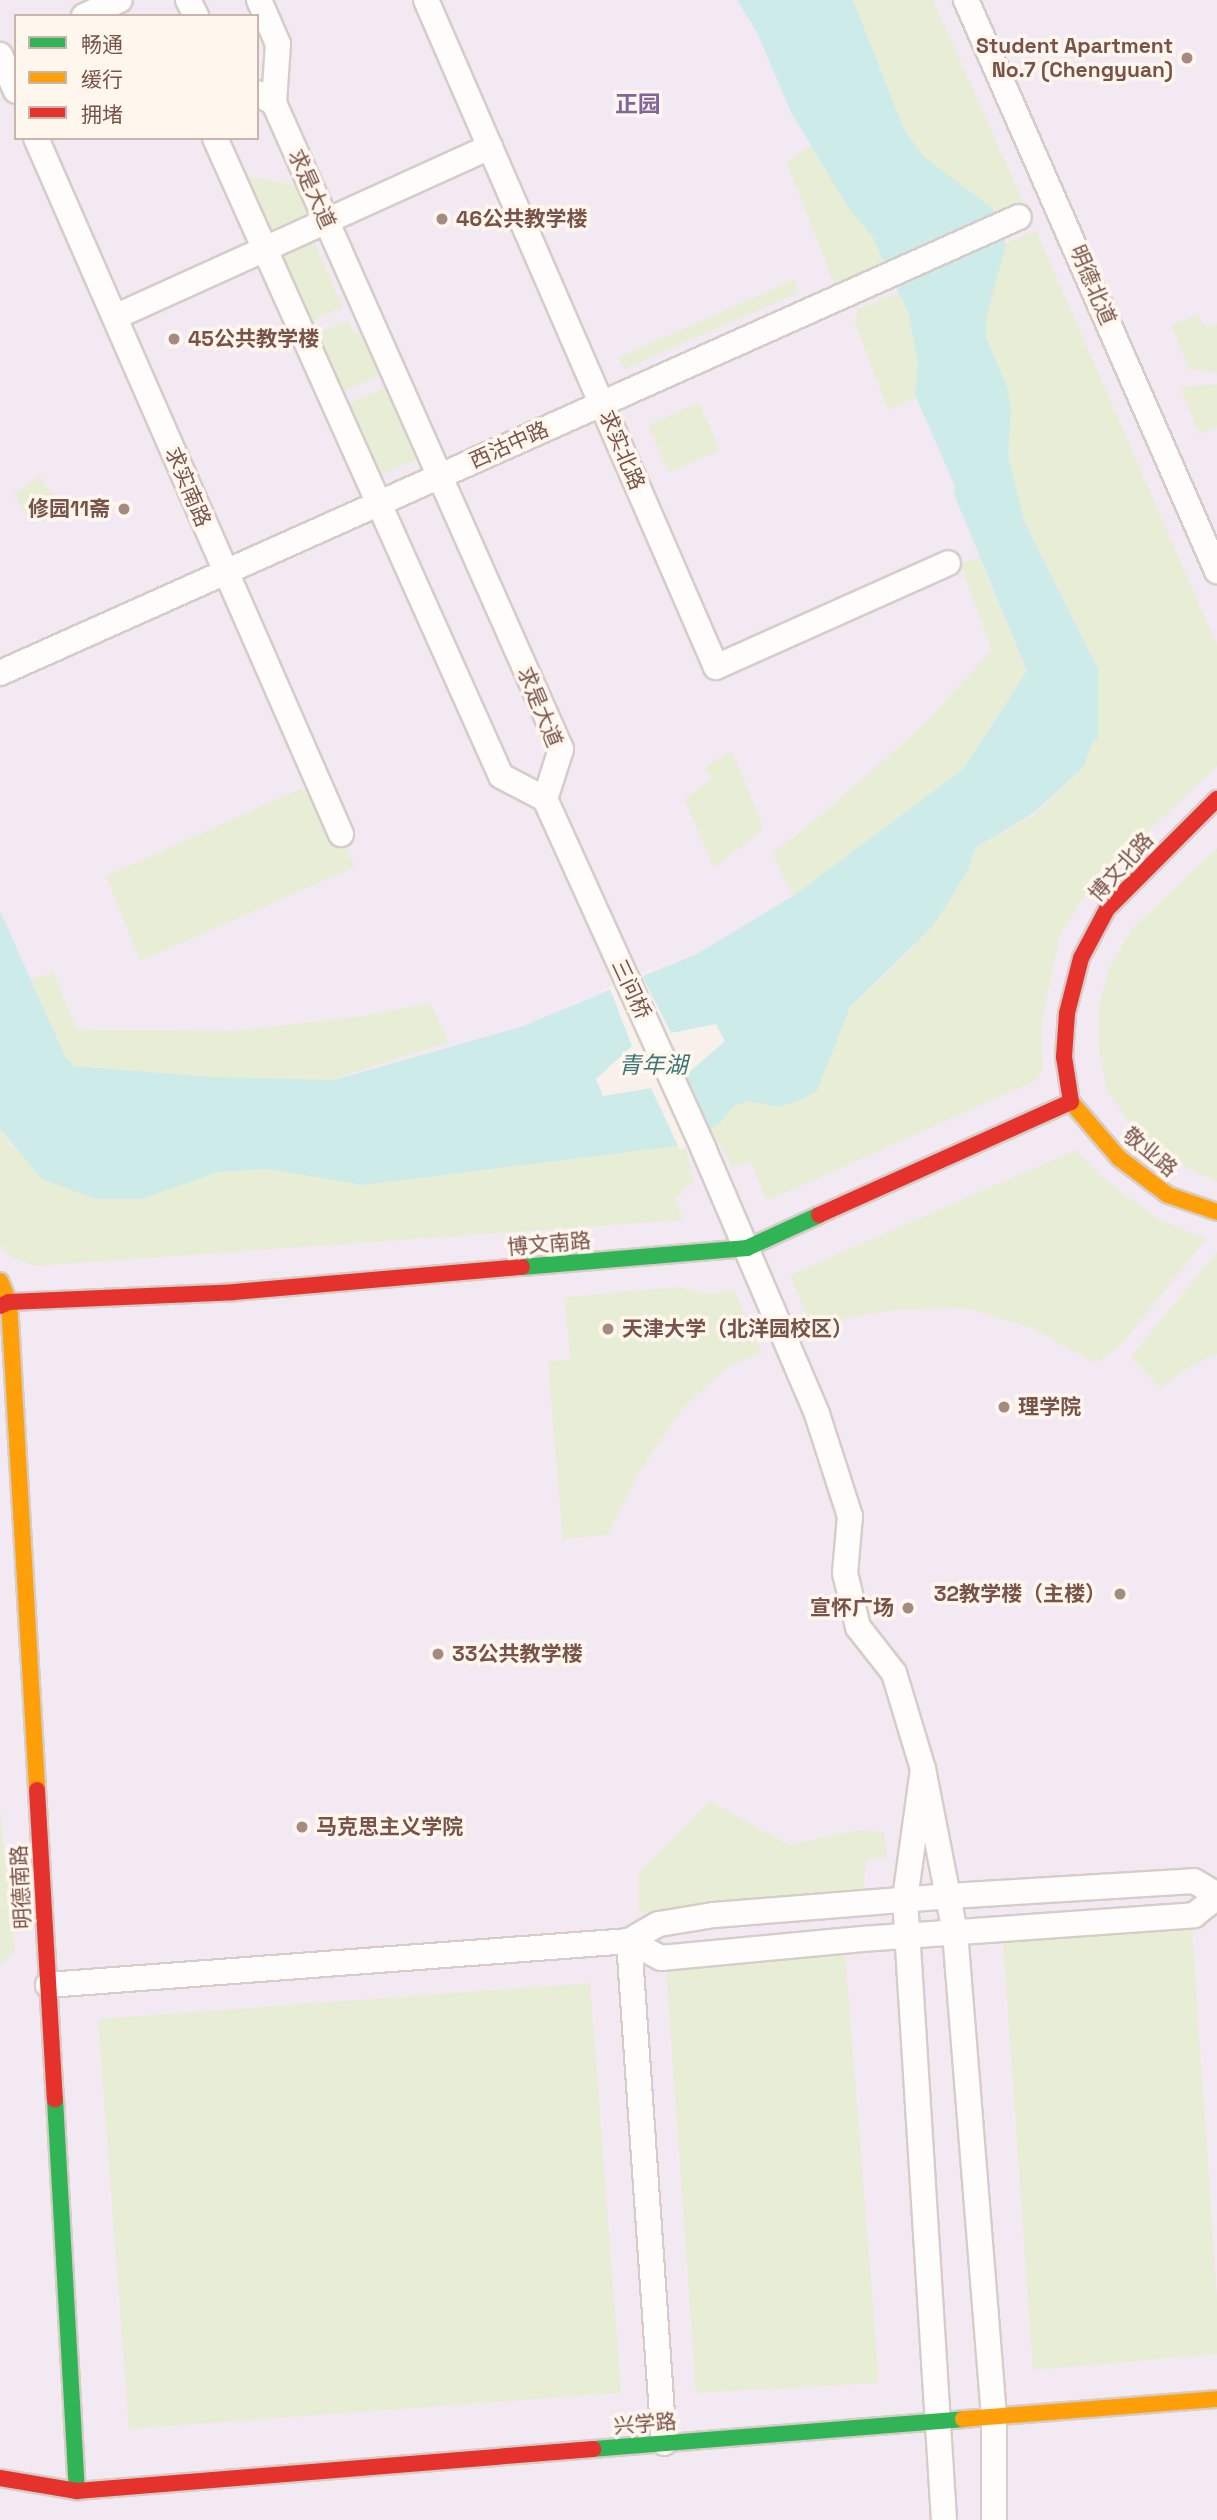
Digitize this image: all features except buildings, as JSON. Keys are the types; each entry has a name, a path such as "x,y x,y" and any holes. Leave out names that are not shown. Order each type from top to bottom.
{"street":[{"path":"88,14 120,0"},
{"path":"259,0 278,44 265,98"},
{"name":"求实北路","path":"426,0 716,667 948,563"},
{"name":"明德北道","path":"966,0 1217,571"},
{"path":"0,54 14,86"},
{"name":"求是大道","path":"265,98 326,221 561,749 545,799"},
{"name":"求实南路","path":"37,140 341,834"},
{"path":"216,140 500,776 545,799"},
{"path":"115,317 490,147"},
{"name":"西沽中路","path":"0,673 1019,218"},
{"name":"三问桥","path":"545,799 704,1150 817,1414 850,1516 845,1573 858,1626 894,1673 923,1769 956,1932 994,2416 995,2520"},
{"name":"博文北路","path":"1071,1101 1064,1057 1067,1013 1081,958 1108,909 1217,799"},
{"name":"敬业路","path":"1071,1101 1119,1158 1168,1195 1217,1212"},
{"name":"博文南路","path":"5,1304 234,1292 747,1248 1071,1101"},
{"name":"明德南路","path":"0,1281 5,1304 77,2491"},
{"path":"923,1769 905,1899 943,2520"},
{"path":"48,1985 629,1941 659,1924 703,1917 905,1899 1194,1881 1217,1896 1194,1915 907,1935 662,1958 629,1941"},
{"path":"629,1941 664,2443"},
{"name":"兴学路","path":"0,2479 77,2491 1217,2399"}],"shaded area":[{"name":"天津大学（北洋园校区）","path":"0,0 1217,0 1217,2520 0,2520"}],"green space":[{"path":"853,0 933,0 1026,208 999,220 923,156 903,127"},
{"path":"813,146 849,209 872,236 889,272 838,294 787,163 803,150"},
{"path":"237,174 305,187 317,216 265,239"},
{"path":"1036,230 1217,645 1217,766 1093,883 1060,935 1041,1025 1043,1070 1035,1081 767,1201 750,1161 733,1167 710,1128 734,1106 747,1101 778,1107 817,1091 850,1007 907,954 968,871 974,848 1033,816 1083,768 1098,732 1098,669 1025,523 1008,456 1011,413 986,337 985,319 1005,244"},
{"path":"313,240 343,307 304,324 276,256"},
{"path":"795,279 798,293 624,369 618,358"},
{"path":"899,293 909,315 918,366 916,397 888,410 855,323 858,309"},
{"path":"1198,315 1205,327 1217,324 1217,373 1189,369 1171,325"},
{"path":"348,321 355,334 368,329 387,372 344,391 335,373 327,377 310,337"},
{"path":"394,384 425,456 380,475 349,403"},
{"path":"1217,384 1217,427 1199,434 1180,387"},
{"path":"699,402 720,450 669,473 648,425"},
{"path":"40,476 65,514 33,524 13,494"},
{"path":"979,557 1027,672 963,769 793,896 772,853 817,819 921,727 992,650 960,564"},
{"path":"732,751 761,822 762,831 714,868 684,799 712,779 704,768"},
{"path":"302,788 344,844 355,867 140,961 106,876"},
{"path":"1217,848 1217,1182 1166,1157 1131,1125 1107,1091 1099,1050 1099,1005 1109,969 1131,930"},
{"path":"53,972 76,1027 89,1030 234,1031 363,1016 430,1003 449,1042 330,1080 212,1077 74,1066 66,1058 31,979"},
{"path":"0,1129 12,1147 142,1199 218,1172 269,1169 363,1185 685,1145 694,1183 682,1189 682,1194 675,1198 683,1220 35,1266 9,1256 0,1244"},
{"path":"1076,1150 1100,1176 1158,1219 1206,1239 1121,1345 1095,1363 1032,1328 965,1308 895,1310 846,1318 814,1333 790,1275"},
{"path":"1217,1252 1217,1354 1193,1365 1160,1388 1131,1357"},
{"path":"678,1287 706,1294 734,1290 762,1353 727,1367 683,1408 640,1471 608,1535 563,1539 548,1362 571,1359 564,1297"},
{"path":"710,1801 789,1845 859,1830 884,1832 887,1858 866,1860 863,1894 639,1912 639,1873"},
{"path":"0,1808 15,1951 0,1966"},
{"path":"1192,1929 1217,2300 1217,2354 1033,2370 1003,1941"},
{"path":"845,1953 879,2383 696,2393 666,1966"},
{"path":"590,1983 621,2393 129,2429 98,2019"}],"water":[{"name":"青年湖","path":"737,0 853,0 903,127 923,156 993,209 1005,232 1005,248 986,319 986,337 1008,389 1011,413 1008,456 1025,523 1098,669 1098,738 1093,742 1083,768 1032,814 975,848 968,871 932,927 850,1007 817,1091 801,1100 778,1107 748,1101 734,1106 721,1122 685,1145 363,1185 269,1169 218,1172 142,1199 96,1199 42,1179 0,1129 0,911 66,1058 74,1066 212,1077 334,1080 521,1027 697,954 793,896 963,769 1027,671 954,494 955,486 915,395 918,365 909,314 872,236 849,209 791,112 757,32"}],"pier":[{"path":"667,963 642,976 671,1033 716,1024 725,1041 686,1075 711,1132 680,1150 651,1088 603,1096 596,1079 632,1046 610,989 587,996"}],"traffic: fast":[{"path":"522,1267 747,1248 819,1215"},
{"path":"55,2099 77,2491"},
{"path":"593,2449 963,2419"}],"traffic: slow":[{"path":"1071,1102 1119,1158 1168,1195 1217,1212"},
{"path":"0,1281 9,1302 37,1790"},
{"path":"963,2419 1217,2399"}],"traffic: jam":[{"path":"1071,1102 1064,1057 1067,1013 1081,958 1107,909 1217,799"},
{"path":"819,1215 1071,1102"},
{"path":"0,1306 9,1302 234,1292 522,1267"},
{"path":"37,1790 55,2099"},
{"path":"0,2478 77,2491 593,2449"}],"place":[{"name":"Student Apartment No.7 (Chengyuan)","path":"1187,58"},
{"name":"46公共教学楼","path":"442,219"},
{"name":"45公共教学楼","path":"174,339"},
{"name":"修园11斋","path":"124,509"},
{"name":"天津大学（北洋园校区）","path":"608,1329"},
{"name":"理学院","path":"1004,1407"},
{"name":"32教学楼（主楼）","path":"1120,1594"},
{"name":"宣怀广场","path":"908,1608"},
{"name":"33公共教学楼","path":"438,1654"},
{"name":"马克思主义学院","path":"302,1827"}],"district":[{"name":"正园","path":"638,104"}]}
